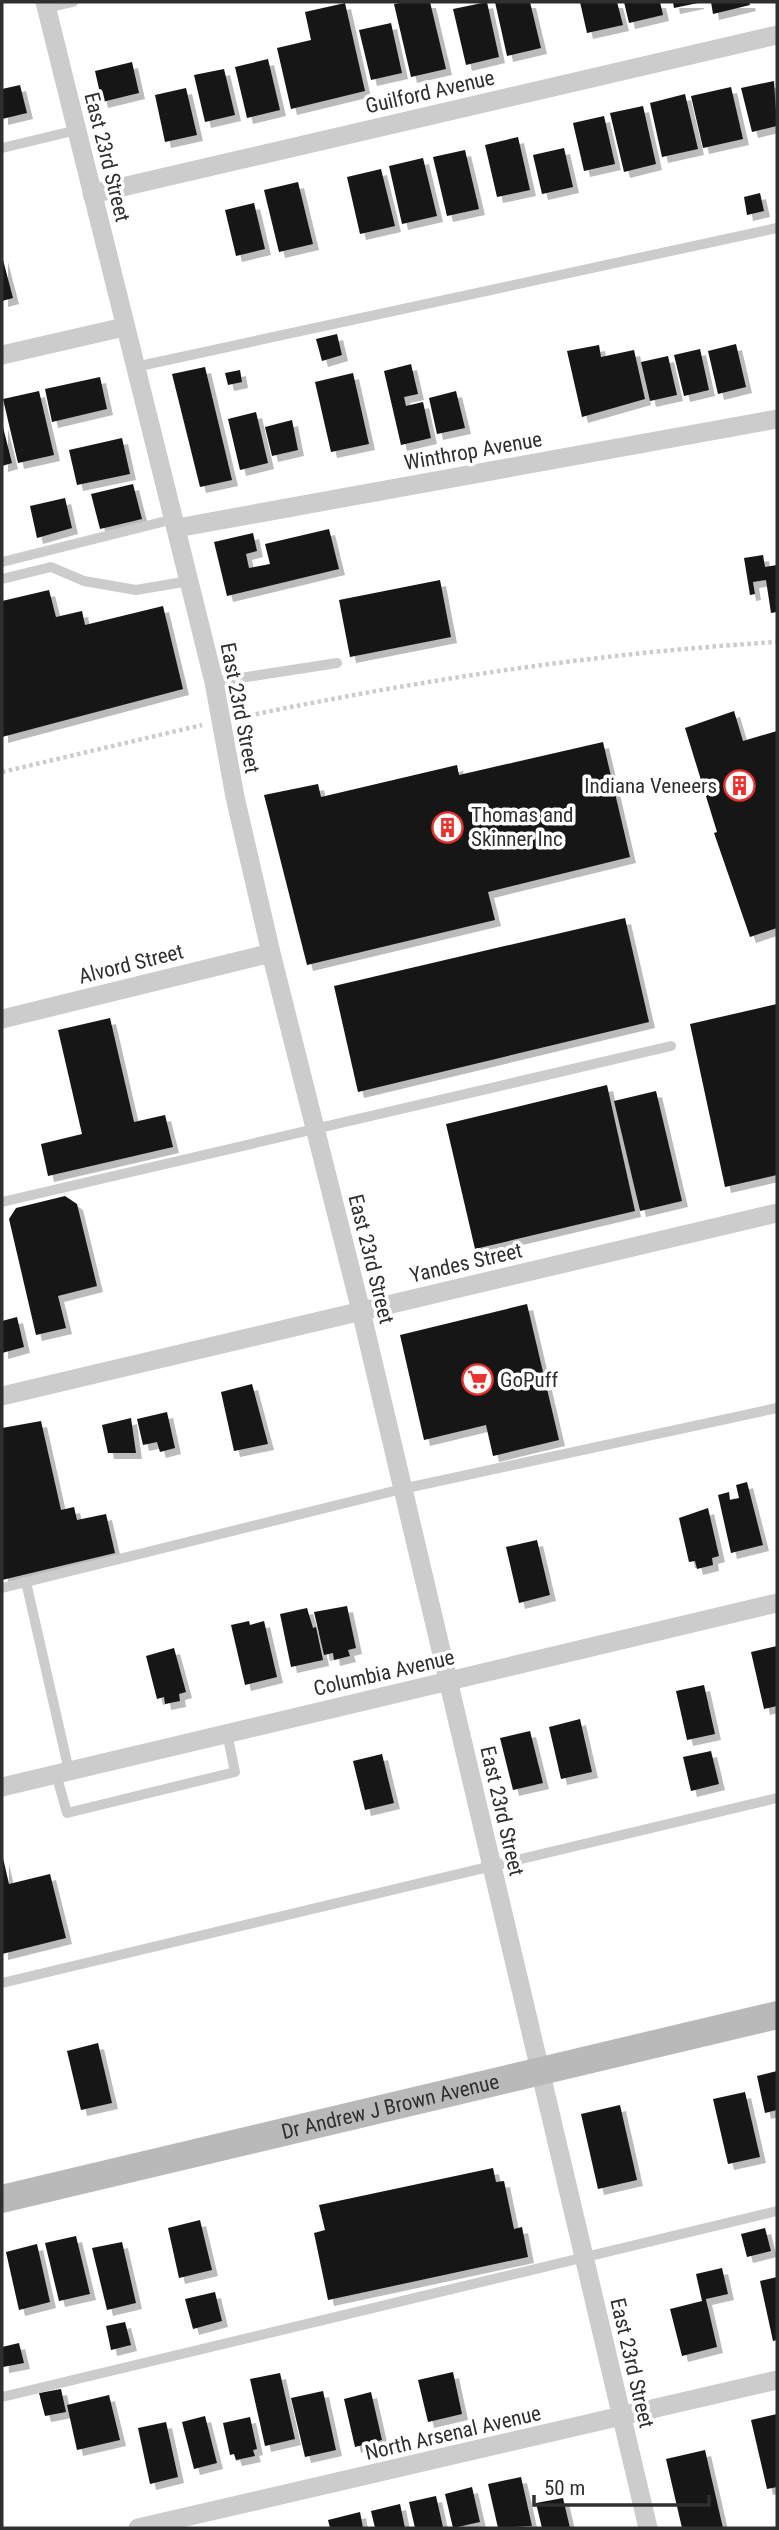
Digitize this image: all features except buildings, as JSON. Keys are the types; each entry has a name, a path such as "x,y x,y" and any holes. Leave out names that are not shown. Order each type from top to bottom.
{"main road":[{"name":"Dr Andrew J Brown Avenue","path":"2,2199 777,2015"}],"street":[{"name":"East 23rd Street","path":"46,5 124,327 190,581 271,953 361,1311 648,2528"},
{"name":"Guilford Avenue","path":"92,194 777,35"},
{"path":"2,355 124,327"},
{"name":"Winthrop Avenue","path":"176,523 777,419"},
{"name":"Alvord Street","path":"2,1018 271,953"},
{"name":"Yandes Street","path":"2,1396 777,1213"},
{"name":"Columbia Avenue","path":"2,1787 777,1603"},
{"name":"North Arsenal Avenue","path":"138,2528 777,2380"}],"lane":[{"path":"46,5 73,2"},
{"path":"2,148 77,130"},
{"path":"134,367 777,228"},
{"path":"2,562 176,523"},
{"path":"2,579 51,567 83,581 136,590 190,581"},
{"path":"214,682 337,663"},
{"path":"2,1202 671,1046"},
{"path":"2,1588 402,1489 777,1408"},
{"path":"26,1582 62,1772 67,1814 234,1772 227,1733"},
{"path":"2,1983 777,1798"},
{"path":"2,2397 777,2211"}],"path":[{"path":"237,718 393,685 542,663 677,648 777,642"},
{"path":"2,772 205,725"}],"place":[{"name":"Indiana Veneers","path":"740,786"},
{"name":"Thomas and Skinner Inc","path":"448,827"},
{"name":"GoPuff","path":"477,1380"}]}
